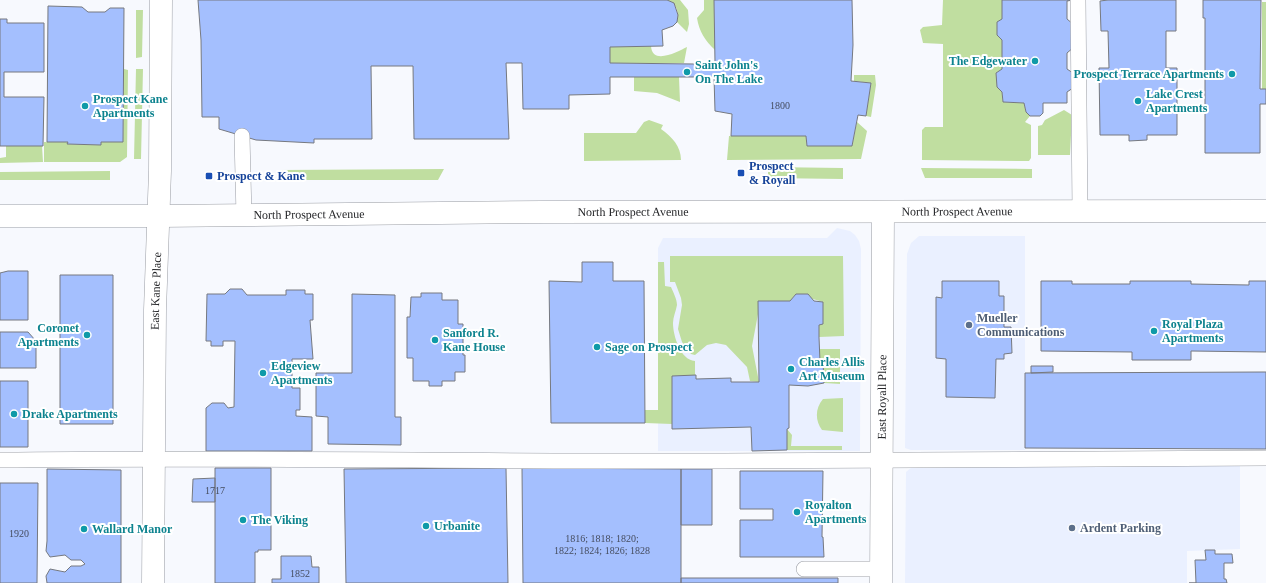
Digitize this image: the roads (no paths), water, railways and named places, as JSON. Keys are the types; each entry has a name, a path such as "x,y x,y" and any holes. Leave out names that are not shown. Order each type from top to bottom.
{"main road":[{"name":"East Kane Place","path":"153,583 155,310 159,216 161,0"},
{"name":"North Prospect Avenue","path":"0,216 244,216 543,212 1266,211"},
{"name":"East Royall Place","path":"881,576 883,212"}],"lane":[{"path":"1078,0 1080,211"},
{"path":"242,136 244,216"},
{"path":"0,460 154,458 710,461 1266,458"},
{"path":"804,570 881,576"}],"place":[{"name":"The Edgewater","path":"1035,61"},
{"name":"Saint John's On The Lake","path":"687,72"},
{"name":"Prospect Terrace Apartments","path":"1232,74"},
{"name":"Lake Crest Apartments","path":"1138,101"},
{"name":"Prospect Kane Apartments","path":"85,106"},
{"name":"Prospect & Royall","path":"741,173"},
{"name":"Prospect & Kane","path":"209,176"},
{"name":"Mueller Communications","path":"969,325"},
{"name":"Royal Plaza Apartments","path":"1154,331"},
{"name":"Coronet Apartments","path":"87,335"},
{"name":"Sanford R. Kane House","path":"435,340"},
{"name":"Sage on Prospect","path":"597,347"},
{"name":"Charles Allis Art Museum","path":"791,369"},
{"name":"Edgeview Apartments","path":"263,373"},
{"name":"Drake Apartments","path":"14,414"},
{"name":"Royalton Apartments","path":"797,512"},
{"name":"The Viking","path":"243,520"},
{"name":"Urbanite","path":"426,526"},
{"name":"Ardent Parking","path":"1072,528"},
{"name":"Wallard Manor","path":"84,529"}]}
